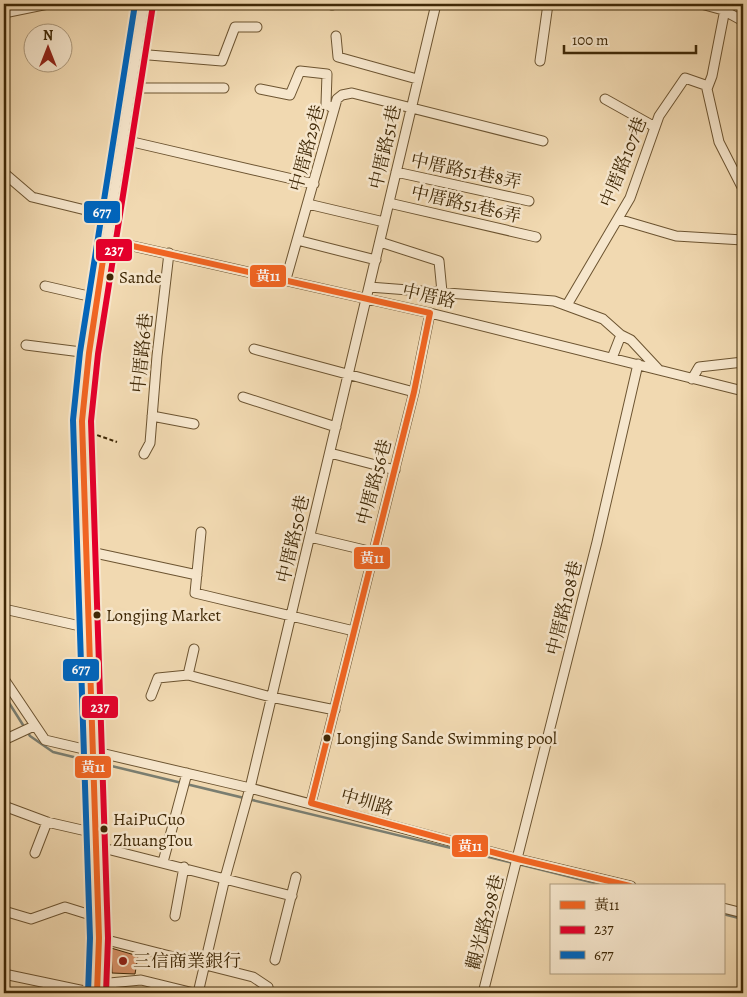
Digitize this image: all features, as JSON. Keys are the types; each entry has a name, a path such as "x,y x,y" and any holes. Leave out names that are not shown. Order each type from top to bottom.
{"street":[{"path":"4,13 48,4"},
{"path":"97,990 99,938 82,430 89,352 144,4"},
{"name":"中厝路51巷","path":"367,298 436,4"},
{"path":"540,61 548,4"},
{"path":"701,4 724,7 743,21"},
{"path":"724,7 712,76 708,86 719,142 743,189"},
{"path":"137,54 222,61 235,26 256,27"},
{"path":"336,36 338,57 418,78"},
{"path":"260,89 290,95 300,71 327,74 326,104 334,109"},
{"name":"中厝路107巷","path":"567,305 630,198 659,116 685,78 708,86"},
{"path":"132,88 224,88"},
{"name":"中厝路29巷","path":"286,279 337,99 342,95 352,93 411,108"},
{"path":"605,99 655,127"},
{"path":"411,108 543,141"},
{"path":"124,140 314,184"},
{"name":"中厝路51巷8弄","path":"396,172 530,201"},
{"path":"4,173 32,197 110,216"},
{"path":"308,204 384,222"},
{"name":"中厝路51巷6弄","path":"389,204 536,237"},
{"path":"618,219 676,236 743,240"},
{"name":"中厝路","path":"106,240 367,298 743,391"},
{"path":"298,240 376,260"},
{"path":"380,242 439,262 442,292"},
{"name":"中厝路6巷","path":"144,454 150,443 169,253"},
{"path":"45,286 97,298"},
{"path":"370,287 554,300 603,319 621,335 631,340 659,370"},
{"name":"中厝路50巷","path":"198,993 206,967 225,878 250,788 367,298"},
{"name":"中厝路56巷","path":"311,803 414,392 430,313"},
{"path":"612,358 621,335"},
{"path":"26,346 89,352"},
{"path":"254,349 414,392"},
{"path":"692,379 699,366 743,362"},
{"name":"中厝路108巷","path":"518,859 638,364"},
{"path":"243,397 336,427"},
{"path":"152,416 194,424"},
{"path":"330,453 395,470"},
{"path":"201,532 196,593 354,631"},
{"path":"310,537 373,552"},
{"path":"86,550 197,575"},
{"path":"4,609 89,628"},
{"path":"188,675 194,649"},
{"path":"151,696 158,678 188,675 271,697 335,710"},
{"name":"中圳路","path":"4,679 7,689 45,740 311,803 518,859 623,884"},
{"path":"4,740 34,726"},
{"path":"163,862 187,773"},
{"path":"4,806 47,822 95,833"},
{"path":"35,853 47,822"},
{"path":"95,846 184,867 292,896"},
{"name":"觀光路298巷","path":"483,993 518,859"},
{"path":"175,916 184,867"},
{"path":"276,960 296,877"},
{"path":"4,911 32,919 65,907 97,917"},
{"path":"724,908 743,913"},
{"path":"99,938 206,967 253,977 267,990"},
{"path":"4,974 97,990 141,980 194,993"}],"path":[{"path":"82,430 117,442"}],"building":[{"path":"111,948 138,956 135,974 112,973"}],"waterway":[{"path":"4,695 30,736 53,752 90,761"},
{"path":"95,762 513,863"},
{"path":"518,864 599,884"},
{"path":"724,914 743,919"}],"transit line":[{"name":"677","path":"88,993 90,938 73,420 80,352 135,4"},
{"name":"237","path":"106,993 108,938 91,421 98,354 153,5"},
{"name":"黃11","path":"106,240 430,313"},
{"name":"黃11","path":"97,993 99,938 82,421 89,353 106,240"},
{"name":"黃11","path":"311,803 414,392 430,313"},
{"name":"黃11","path":"311,803 518,859 622,884"}],"place":[{"name":"Sande","path":"110,277"},
{"name":"Longjing Market","path":"97,615"},
{"name":"Longjing Sande Swimming pool","path":"327,738"},
{"name":"HaiPuCuo ZhuangTou","path":"104,829"},
{"name":"三信商業銀行","path":"123,961"}]}
